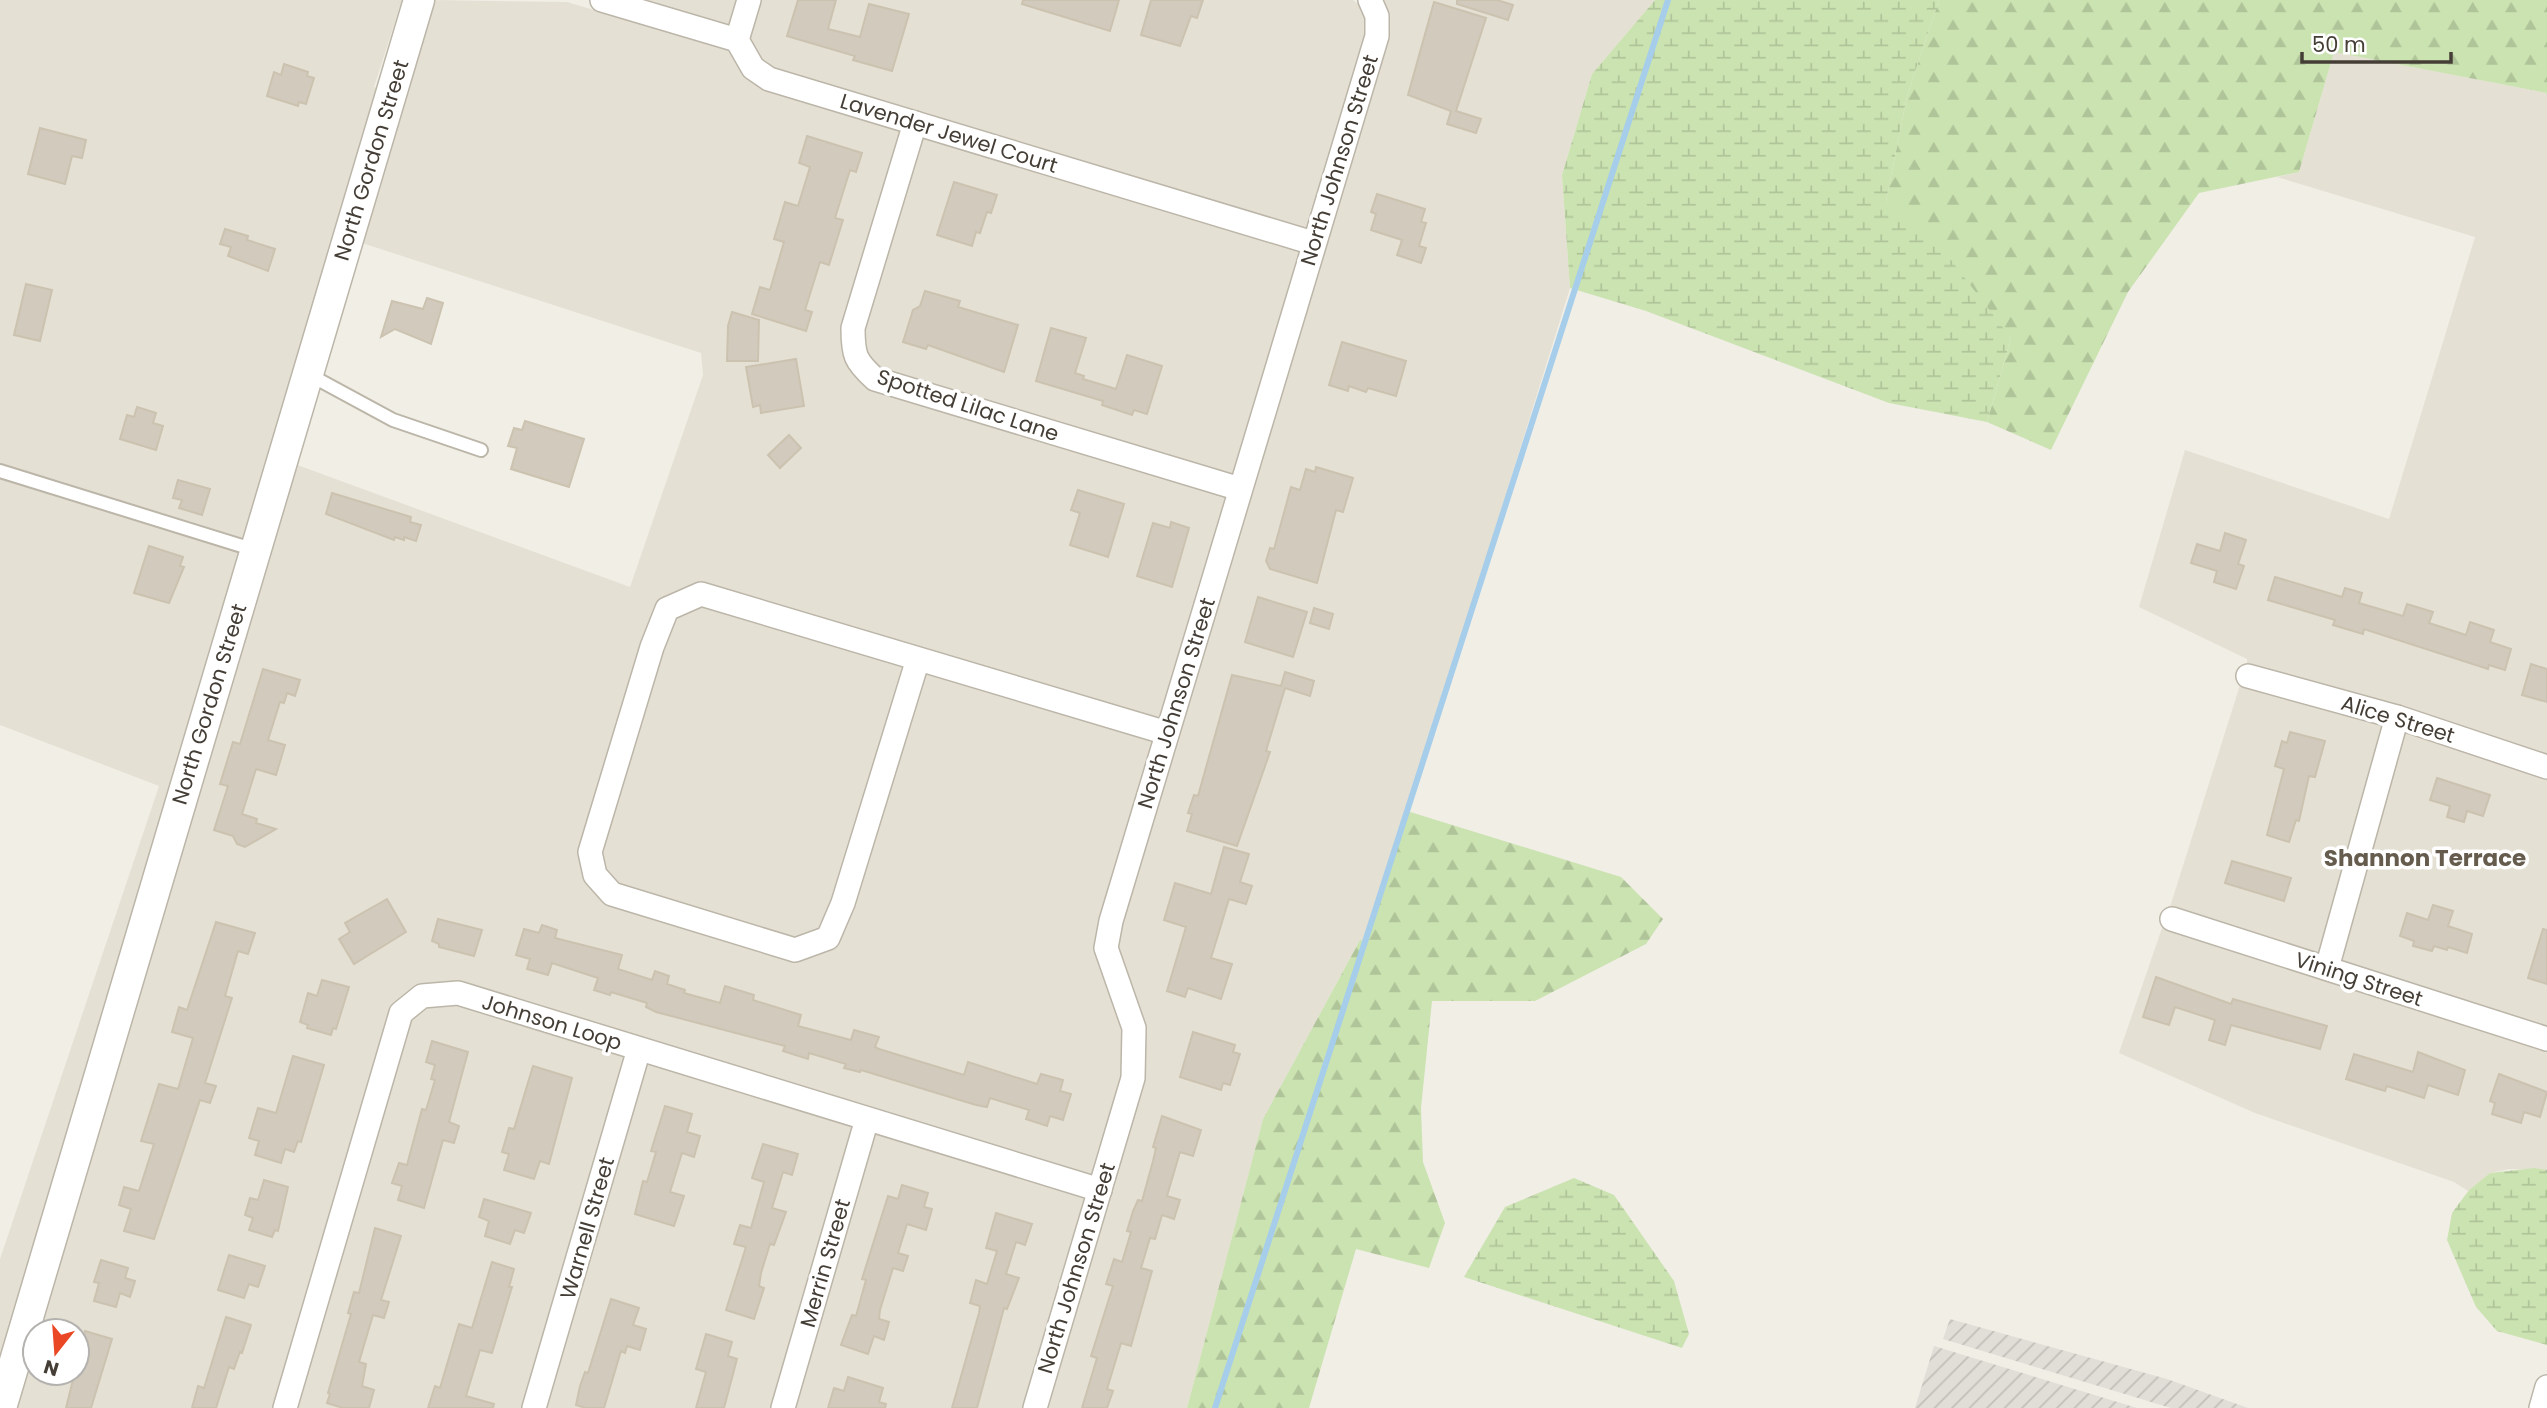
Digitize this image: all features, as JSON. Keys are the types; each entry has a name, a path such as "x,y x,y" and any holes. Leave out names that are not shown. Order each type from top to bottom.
{"street":[{"name":"North Gordon Street","path":"1,1408 419,0"},
{"path":"602,0 737,40 749,0"},
{"name":"North Johnson Street","path":"1035,1408 1133,1078 1134,1028 1106,948 1111,921 1377,36 1377,16 1370,0"},
{"name":"Lavender Jewel Court","path":"737,40 753,68 769,79 1313,243"},
{"name":"Spotted Lilac Lane","path":"915,123 853,328 853,352 861,366 875,379 1240,489"},
{"path":"918,659 843,903 828,938 795,950 612,894 595,875 590,852 652,647 667,609 701,594 1167,733"},
{"name":"Alice Street","path":"2248,676 2397,717 2547,767"},
{"path":"2326,968 2397,717"},
{"name":"Vining Street","path":"2172,919 2547,1039"},
{"name":"Johnson Loop","path":"285,1408 401,1013 422,996 457,993 1100,1190"},
{"name":"Warnell Street","path":"534,1408 639,1049"},
{"name":"Merrin Street","path":"783,1408 867,1119"},
{"path":"2541,1408 2547,1387"}],"lane":[{"path":"308,374 393,420 481,450"},
{"path":"0,471 255,551"}],"shaded area":[{"path":"0,0 402,0 374,87 381,90 0,1375 0,1259 159,786 0,725"},
{"path":"430,0 567,2 730,50 744,74 766,90 902,131 843,326 842,352 854,376 871,390 1227,497 1161,719 704,583 664,598 585,878 830,949 924,673 1154,741 1101,918 1124,1032 1123,1077 1093,1176 461,982 422,984 391,1010 274,1408 12,1408 21,1378 21,1387 91,1387 91,1317 39,1317 292,463 630,587 703,375 701,353 362,243"},
{"path":"641,0 738,0 730,26"},
{"path":"759,0 1353,0 1361,6 1366,19 1367,35 1307,229 774,68 760,59 748,38"},
{"path":"1382,0 1655,0 1592,74 1562,175 1570,288 1367,942 1360,940 1263,1119 1187,1408 1045,1408 1146,1070 1144,1024 1117,946 1121,924"},
{"path":"2334,52 2547,93 2547,754 2410,709 2247,663 2247,659 2139,607 2185,450 2389,519 2475,237 2277,177 2299,172"},
{"path":"922,137 1300,251 1233,475 880,369 869,359 863,348 863,330"},
{"path":"701,606 905,667 834,899 820,929 795,938 618,883 605,868 601,852 662,650 675,618"},
{"path":"2240,685 2384,726 2320,954 2170,907"},
{"path":"2403,732 2547,779 2547,1027 2339,960"},
{"path":"2162,928 2547,1051 2547,1170 2509,1169 2490,1173 2468,1191 2454,1182 2255,1113 2119,1053"},
{"path":"456,1005 626,1057 524,1408 295,1408 409,1020 425,1007"},
{"path":"646,1063 855,1127 773,1408 545,1408"},
{"path":"874,1133 1087,1198 1024,1408 794,1408"},
{"path":"1950,1319 2167,1379 2248,1408 2171,1408 1943,1339"},
{"path":"1934,1346 2137,1408 1915,1408"}],"green space":[{"path":"1655,0 1939,0 1907,96 1886,201 1951,260 2011,338 1987,422 1889,403 1646,311 1570,288 1562,175 1592,74"},
{"path":"1939,0 2547,0 2547,93 2334,52 2299,172 2199,193 2128,292 2051,450 1987,422 2011,338 1886,201 1907,96"},
{"path":"1407,811 1621,877 1663,919 1646,944 1535,1001 1432,1001 1421,1108 1423,1162 1445,1223 1429,1268 1356,1249 1309,1408 1187,1408 1263,1119 1360,940 1367,941"},
{"path":"2534,1168 2547,1170 2547,1345 2497,1331 2476,1307 2447,1240 2452,1213 2469,1190 2490,1173"},
{"path":"1574,1178 1614,1195 1674,1281 1689,1334 1682,1348 1464,1277 1505,1207"}],"building":[{"path":"798,0 836,0 828,29 860,37 869,4 909,14 892,71 853,60 855,56 787,36"},
{"path":"1023,0 1119,0 1110,31 1022,4"},
{"path":"1151,0 1203,0 1197,18 1191,16 1180,46 1141,35"},
{"path":"1457,0 1497,0 1513,5 1508,20 1457,4"},
{"path":"1434,2 1486,18 1456,111 1481,119 1476,133 1447,124 1451,111 1408,95"},
{"path":"284,64 308,72 307,76 314,78 306,104 299,102 298,106 267,96 274,72 281,75"},
{"path":"40,128 86,140 82,158 72,156 65,184 28,174"},
{"path":"807,136 862,153 856,172 850,170 835,218 843,220 829,265 820,262 805,310 812,312 806,331 752,314 760,287 770,290 784,242 774,239 785,202 798,206 810,167 799,163"},
{"path":"954,182 997,195 991,213 987,212 980,233 976,232 972,246 937,235"},
{"path":"1377,194 1425,209 1421,222 1426,223 1419,246 1426,248 1421,263 1397,255 1402,240 1371,230 1376,214 1371,212"},
{"path":"225,229 275,249 268,271 228,256 231,247 220,244"},
{"path":"26,284 52,290 40,341 14,335"},
{"path":"925,291 960,301 958,307 1018,325 1004,372 928,345 926,349 903,342 913,310 920,306"},
{"path":"427,298 443,303 431,344 395,329 381,337 392,301 423,309"},
{"path":"732,312 759,320 758,361 727,361 728,326"},
{"path":"1051,328 1086,338 1075,373 1084,376 1083,379 1116,389 1127,355 1162,366 1147,414 1134,410 1132,415 1102,405 1103,401 1036,381"},
{"path":"1342,342 1406,361 1396,396 1368,388 1366,392 1349,386 1348,391 1329,385"},
{"path":"796,359 804,406 761,413 760,405 753,407 746,367"},
{"path":"137,407 156,413 153,423 163,426 156,450 120,439 127,415 134,417"},
{"path":"525,421 584,439 569,487 511,469 517,448 508,446 514,428 522,430"},
{"path":"789,435 801,448 780,468 768,455"},
{"path":"1316,467 1353,478 1343,512 1336,510 1317,583 1270,569 1266,561 1270,548 1274,549 1291,487 1300,490 1306,469 1315,472"},
{"path":"178,480 210,489 202,515 179,508 182,500 173,498"},
{"path":"1078,490 1124,504 1108,557 1070,545 1080,513 1071,510"},
{"path":"332,493 411,517 410,522 421,525 416,541 404,537 404,540 395,537 394,540 326,514"},
{"path":"1171,522 1189,528 1172,587 1137,576 1153,523 1170,528"},
{"path":"2225,533 2246,540 2238,564 2244,566 2236,589 2214,582 2217,571 2191,563 2197,544 2220,551"},
{"path":"149,546 183,557 180,566 184,567 169,603 134,593"},
{"path":"2275,577 2342,597 2345,588 2362,593 2359,603 2403,616 2407,604 2433,612 2429,623 2466,635 2470,622 2494,630 2490,642 2511,649 2505,670 2489,665 2488,669 2364,629 2363,634 2333,625 2335,620 2268,600"},
{"path":"1258,597 1307,612 1293,657 1245,642"},
{"path":"1314,608 1333,614 1329,629 1310,623"},
{"path":"2531,664 2547,669 2547,702 2522,695"},
{"path":"263,669 300,680 295,696 287,693 284,703 280,702 268,740 285,745 276,775 256,769 242,814 257,819 256,823 276,829 245,847 237,844 233,836 214,830 228,786 220,784 233,742 240,744"},
{"path":"1285,672 1314,681 1310,696 1285,688 1266,751 1270,752 1237,846 1187,831 1192,814 1188,813 1194,795 1198,796 1232,675 1281,686"},
{"path":"2290,732 2325,741 2315,777 2309,776 2299,821 2296,820 2289,842 2267,835 2284,769 2275,766 2282,741 2287,743"},
{"path":"2437,778 2490,795 2483,816 2467,811 2464,822 2447,817 2450,806 2430,800"},
{"path":"1224,847 1249,854 1240,882 1252,886 1246,904 1229,899 1211,958 1232,964 1221,999 1188,988 1185,997 1167,991 1186,927 1164,920 1175,883 1211,894"},
{"path":"2232,861 2291,878 2284,901 2225,883"},
{"path":"387,899 406,932 354,964 339,939 350,932 345,923"},
{"path":"2433,905 2453,911 2448,926 2472,934 2467,953 2434,946 2432,951 2413,946 2414,941 2400,936 2407,913 2428,920"},
{"path":"438,919 482,930 474,956 439,947 439,944 432,941"},
{"path":"216,922 255,933 248,954 238,951 225,996 232,998 205,1083 216,1086 210,1103 200,1100 154,1239 124,1231 131,1209 119,1205 124,1187 139,1191 154,1144 141,1141 159,1084 178,1089 193,1038 172,1032 179,1007 187,1010"},
{"path":"542,925 557,930 555,938 622,955 618,969 652,980 655,971 669,976 667,984 685,990 684,993 720,1003 725,986 754,995 753,1000 801,1015 798,1026 851,1040 854,1030 879,1037 875,1047 879,1049 964,1075 968,1062 1037,1084 1041,1074 1063,1080 1060,1091 1071,1094 1063,1120 1050,1116 1047,1126 1026,1119 1029,1110 990,1098 987,1107 976,1105 861,1070 860,1072 844,1068 846,1064 809,1053 808,1059 783,1051 785,1046 656,1012 646,1007 647,1003 611,992 610,995 594,990 598,978 552,963 548,975 527,969 530,959 516,955 524,929 539,933"},
{"path":"2543,929 2547,930 2547,984 2528,978"},
{"path":"2156,977 2231,1004 2233,999 2327,1026 2320,1049 2231,1025 2225,1045 2209,1040 2215,1020 2175,1007 2169,1025 2143,1017"},
{"path":"322,980 349,987 336,1029 333,1028 331,1035 307,1028 308,1025 300,1022 308,993 317,996"},
{"path":"1193,1032 1235,1045 1233,1052 1240,1054 1230,1085 1223,1083 1221,1090 1180,1077"},
{"path":"432,1041 468,1052 449,1122 459,1126 454,1143 443,1140 424,1208 398,1200 402,1186 392,1183 399,1163 407,1165 422,1109 426,1110 435,1080 431,1079 435,1065 426,1062"},
{"path":"2418,1052 2465,1070 2458,1095 2428,1085 2424,1098 2387,1086 2385,1091 2346,1079 2354,1054 2413,1072"},
{"path":"293,1056 324,1065 301,1142 298,1141 294,1152 285,1149 281,1163 255,1155 259,1141 249,1138 258,1108 276,1113"},
{"path":"533,1066 572,1078 549,1164 540,1161 534,1179 504,1170 509,1154 502,1152 509,1128 514,1129"},
{"path":"2499,1074 2547,1092 2540,1117 2524,1112 2521,1123 2492,1114 2495,1103 2490,1101"},
{"path":"665,1106 692,1114 687,1132 700,1136 694,1157 682,1153 670,1192 684,1196 674,1226 635,1214 643,1181 647,1182 656,1152 651,1151"},
{"path":"1162,1116 1201,1130 1193,1156 1180,1152 1167,1196 1180,1200 1174,1219 1162,1215 1155,1239 1150,1238 1141,1268 1152,1271 1131,1346 1121,1343 1107,1389 1113,1391 1107,1408 1082,1408 1097,1358 1091,1356 1113,1286 1106,1284 1114,1259 1122,1262 1131,1232 1127,1231 1138,1200 1142,1201"},
{"path":"763,1144 798,1154 792,1175 783,1172 772,1208 786,1212 774,1245 770,1244 761,1273 759,1286 764,1288 754,1319 726,1310 746,1247 734,1244 740,1225 751,1228 764,1182 752,1178"},
{"path":"264,1180 288,1187 278,1231 275,1230 272,1237 249,1230 253,1218 245,1215 250,1198 258,1200"},
{"path":"902,1185 928,1193 924,1207 932,1209 926,1230 907,1224 898,1253 908,1256 903,1271 893,1268 880,1310 879,1319 889,1322 884,1340 874,1336 868,1354 841,1345 852,1315 856,1316 866,1280 862,1279 888,1196 898,1199"},
{"path":"484,1199 531,1213 524,1233 515,1230 510,1244 485,1236 489,1221 479,1217"},
{"path":"996,1213 1032,1224 1025,1245 1016,1242 1006,1274 1019,1278 1007,1309 1004,1308 977,1408 952,1408 979,1313 980,1306 970,1303 976,1280 987,1284 997,1251 986,1248"},
{"path":"375,1228 401,1236 381,1300 389,1302 384,1318 373,1315 359,1362 366,1364 362,1386 374,1390 369,1408 343,1408 327,1403 328,1393 351,1314 348,1313 354,1292 359,1293"},
{"path":"229,1255 265,1266 258,1287 249,1284 244,1298 218,1290"},
{"path":"101,1260 128,1268 125,1278 135,1281 130,1297 120,1293 116,1307 94,1301 99,1283 94,1282"},
{"path":"492,1262 514,1269 509,1287 512,1287 492,1353 480,1350 466,1396 494,1404 493,1408 428,1408 435,1386 440,1388 459,1324 472,1328"},
{"path":"611,1299 639,1308 633,1325 646,1329 640,1350 627,1346 625,1353 621,1351 604,1408 586,1408 576,1405 580,1386 585,1372 588,1373"},
{"path":"226,1317 251,1325 242,1353 240,1352 234,1369 229,1367 216,1408 192,1408 198,1386 204,1388"},
{"path":"91,1333 112,1339 91,1408 66,1408 71,1387 91,1387"},
{"path":"706,1334 732,1342 728,1356 737,1359 724,1408 696,1408 706,1372 696,1369"},
{"path":"848,1377 883,1388 879,1402 886,1404 885,1408 828,1408 834,1388 844,1391"}],"waterway":[{"path":"1215,1408 1668,0"}],"district":[{"name":"Shannon Terrace","path":"2425,858"}]}
